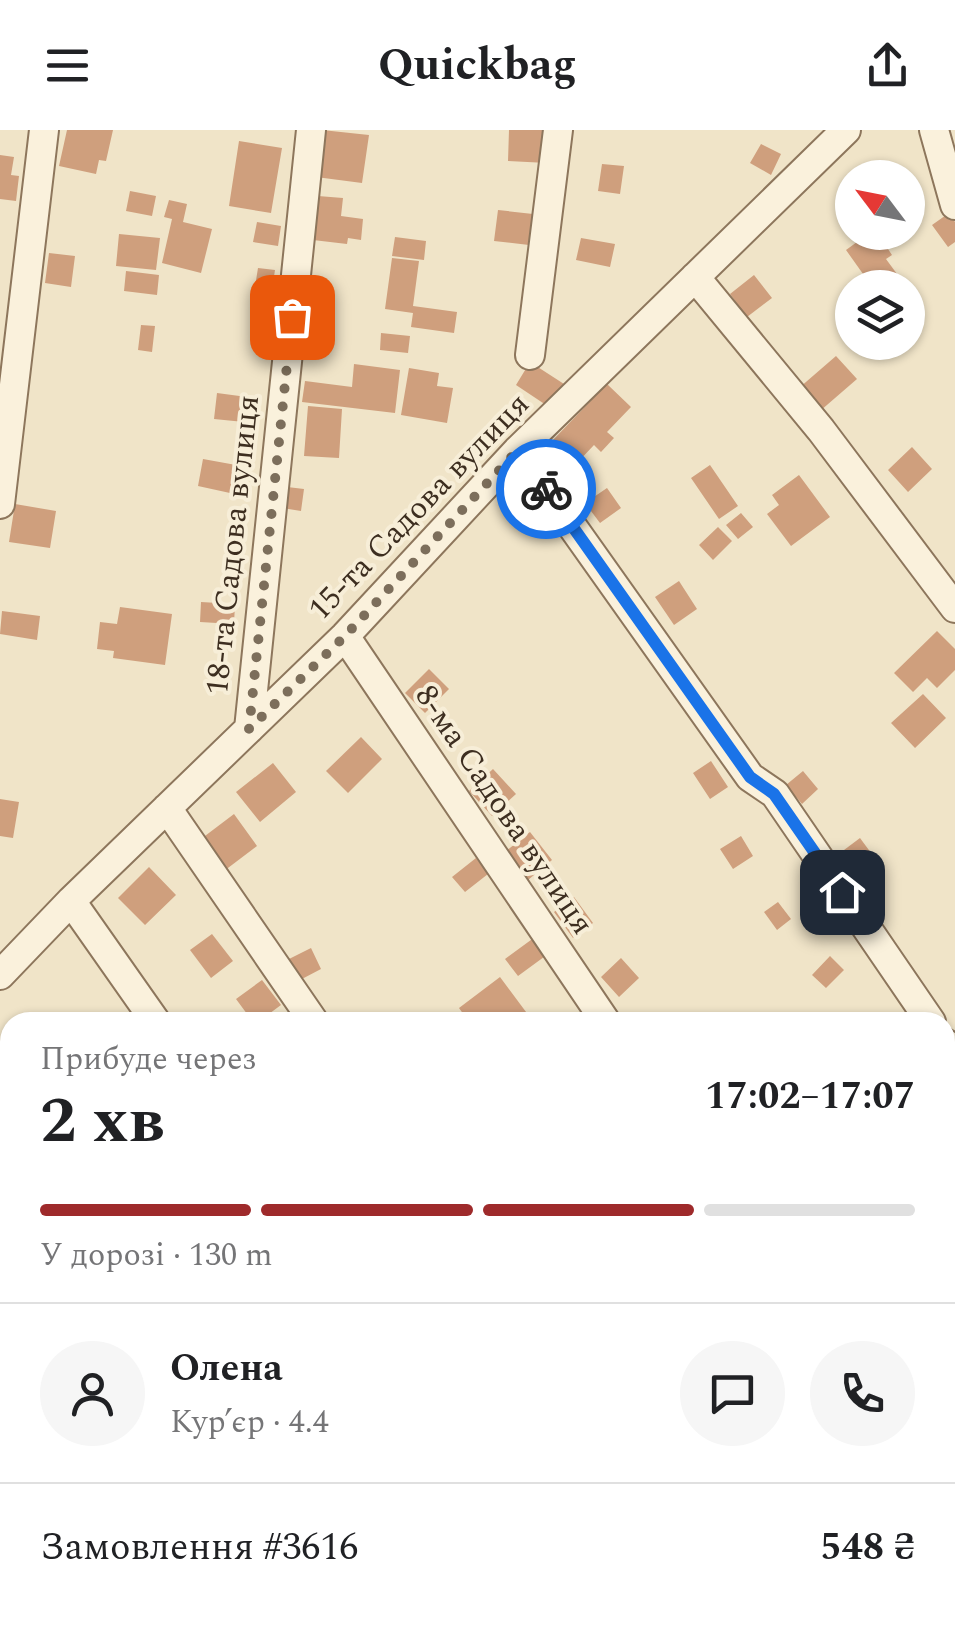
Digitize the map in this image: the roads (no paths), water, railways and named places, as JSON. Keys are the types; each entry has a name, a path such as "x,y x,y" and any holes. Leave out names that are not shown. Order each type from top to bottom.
{"street":[{"path":"0,504 44,130"},
{"name":"18-та Садова вулиця","path":"249,729 311,130"},
{"path":"530,355 558,130"},
{"name":"15-та Садова вулиця","path":"0,974 345,636 518,450 846,130"},
{"path":"934,130 955,204"},
{"path":"695,277 821,430 955,608"},
{"path":"518,450 750,777 774,794 924,1012"},
{"name":"8-ма Садова вулиця","path":"345,636 599,1012"},
{"path":"166,808 307,1012"},
{"path":"71,901 149,1012"}]}
